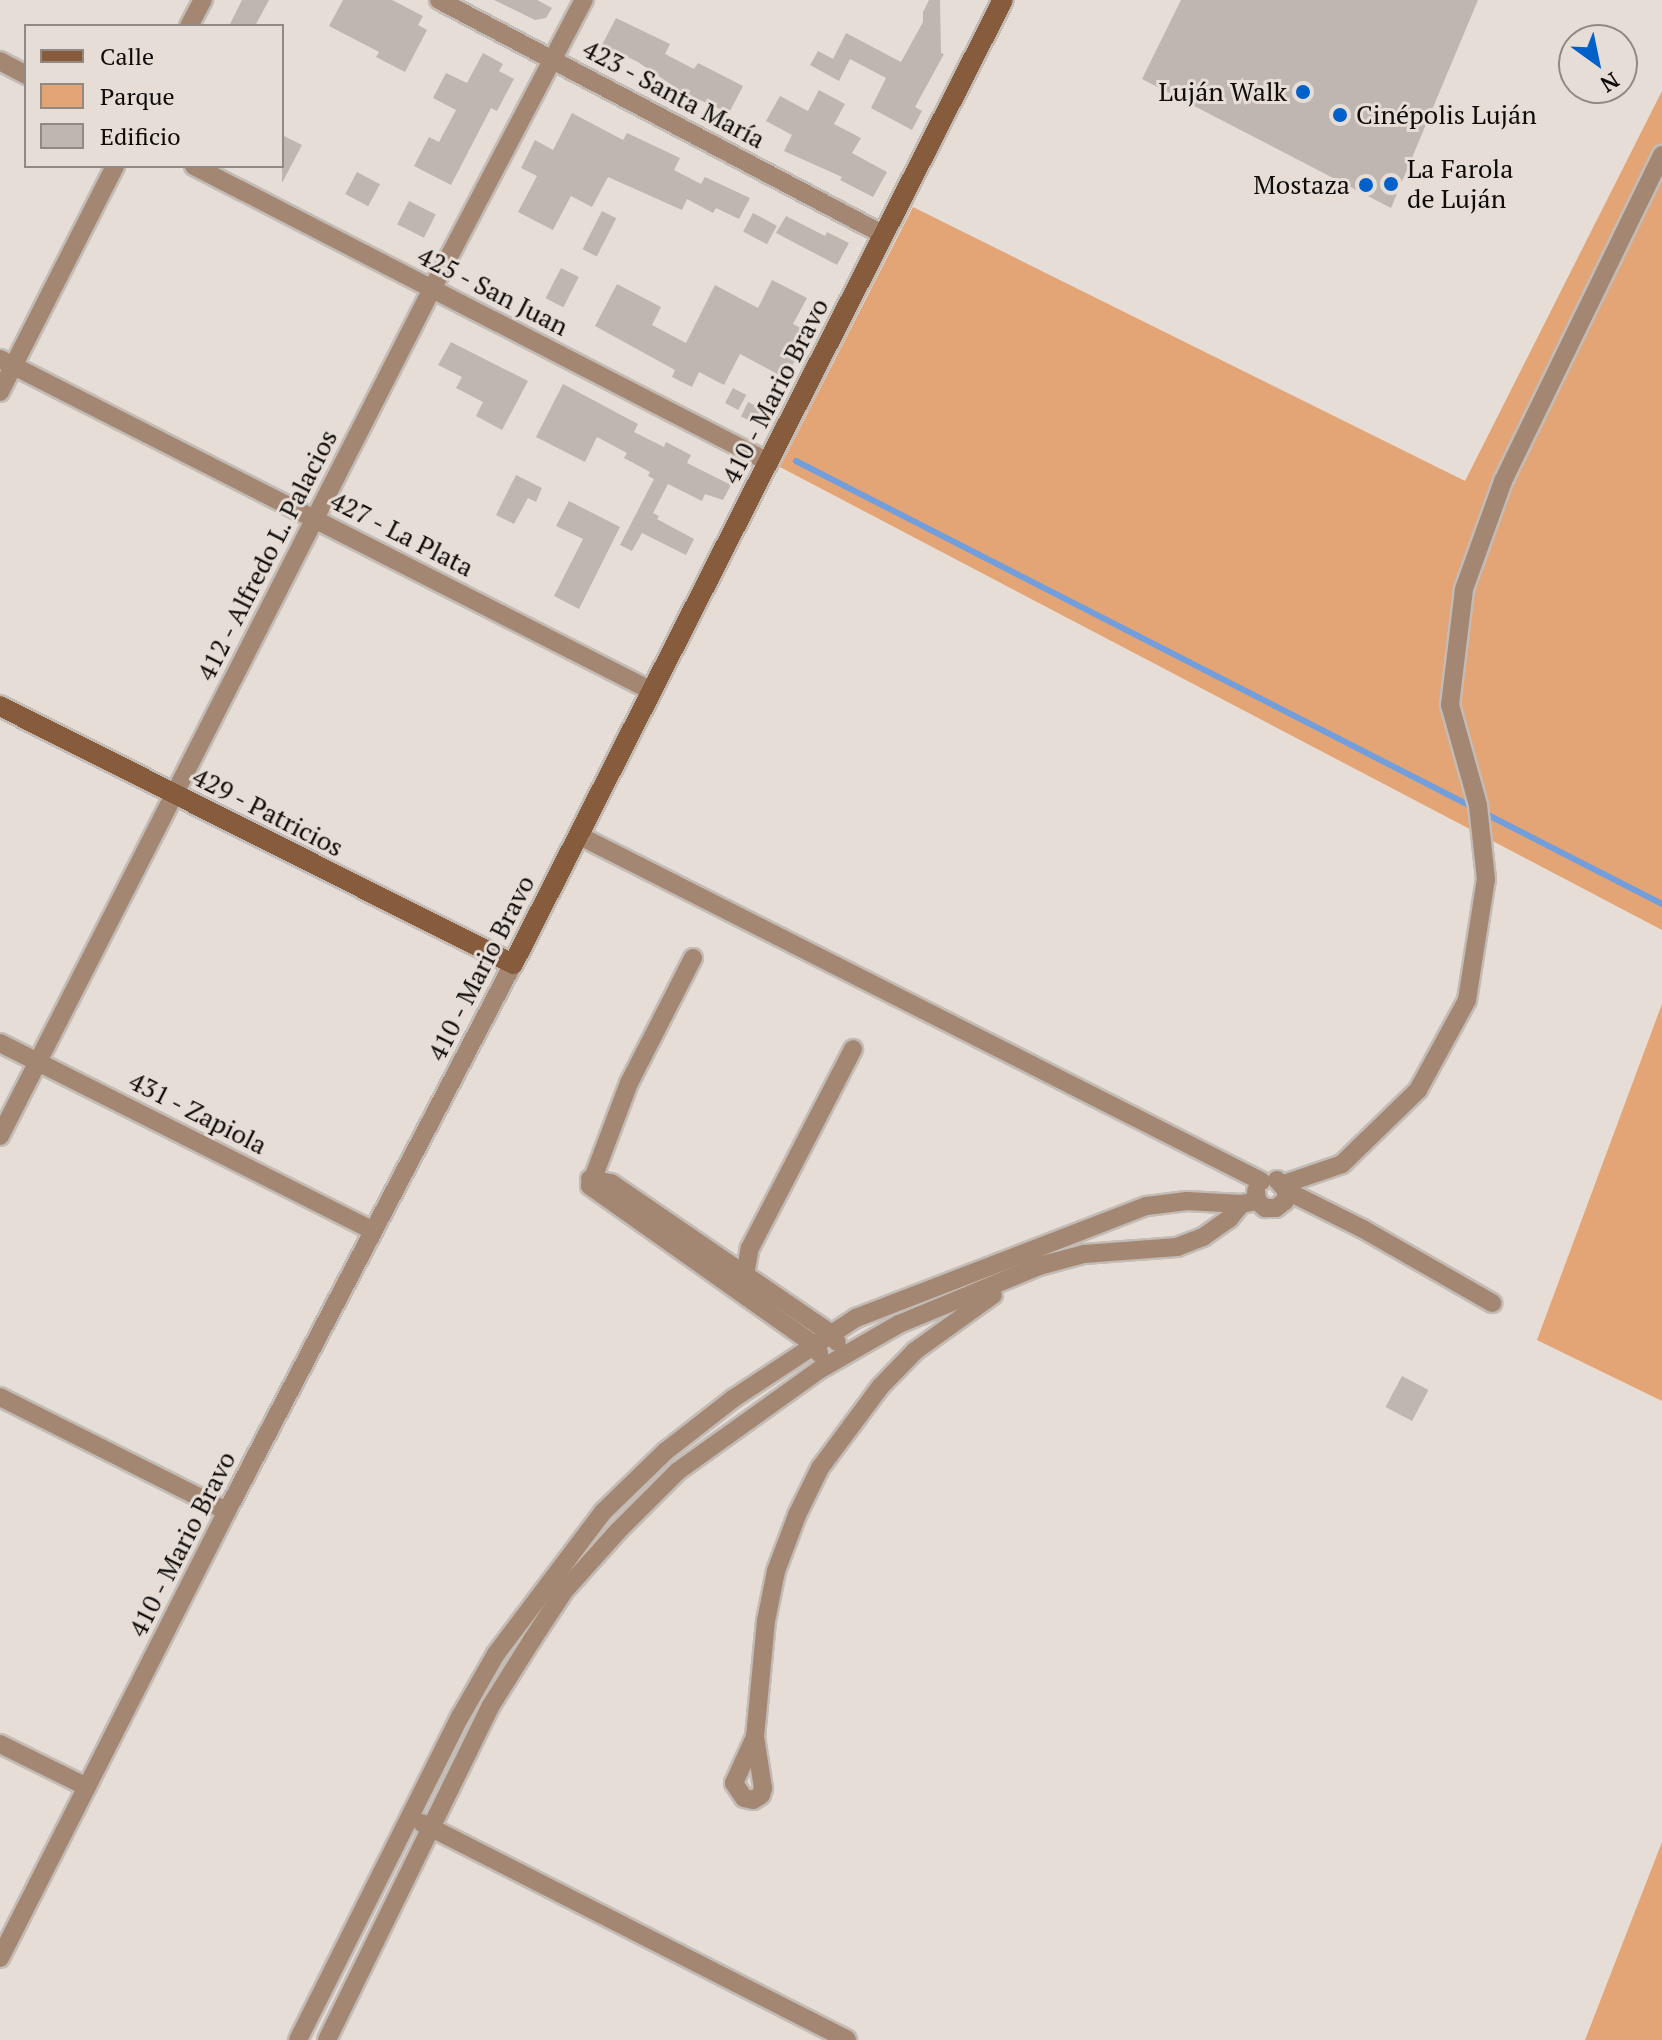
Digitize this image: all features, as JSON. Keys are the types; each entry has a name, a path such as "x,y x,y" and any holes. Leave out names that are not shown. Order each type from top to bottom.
{"street":[{"path":"190,24 203,0"},
{"name":"423 - Santa María","path":"439,0 884,235"},
{"name":"412 - Alfredo L. Palacios","path":"0,1136 432,289 584,0"},
{"name":"410 - Mario Bravo","path":"0,1958 372,1230 513,964 884,235 996,2"},
{"path":"0,61 24,74"},
{"path":"1286,1187 1342,1164 1418,1090 1467,1000 1486,879 1479,812 1450,705 1464,589 1503,481 1662,155"},
{"path":"0,392 7,362 114,168"},
{"name":"425 - San Juan","path":"198,168 768,462"},
{"name":"427 - La Plata","path":"7,362 652,691"},
{"name":"429 - Patricios","path":"0,706 513,964"},
{"path":"578,835 1261,1181 1274,1178 1492,1303"},
{"path":"693,958 629,1083 590,1179 590,1186 599,1195 740,1282 830,1333 846,1354"},
{"name":"431 - Zapiola","path":"0,1043 372,1230"},
{"path":"740,1282 750,1248 853,1049"},
{"path":"298,2040 496,1654 603,1512 666,1451 734,1398 856,1318 1038,1258 1177,1247 1203,1237 1229,1219 1249,1202 1261,1181"},
{"path":"327,2040 490,1707 565,1590 678,1471 827,1365 899,1324 1147,1206 1187,1201 1249,1202 1276,1208 1285,1201 1286,1187"},
{"path":"755,1737 766,1621 776,1571 797,1515 820,1468 881,1386 915,1351 1038,1258"},
{"path":"740,1282 813,1344 827,1365"},
{"path":"0,1397 227,1511"},
{"path":"0,1744 87,1787"},
{"path":"410,1817 847,2040"}],"green space":[{"path":"1662,91 1662,930 780,467 913,207 1465,481"},
{"path":"1662,1004 1662,1401 1537,1340"},
{"path":"1662,1842 1662,2040 1585,2040"}],"building":[{"path":"242,0 269,0 256,24 230,24"},
{"path":"343,0 392,0 423,16 418,25 427,30 405,72 376,57 379,52 329,26"},
{"path":"494,0 537,0 552,8 546,18 535,20"},
{"path":"929,0 940,0 941,53 944,54 915,107 922,111 912,130 871,108 886,78 850,59 839,81 810,65 818,51 833,59 846,33 901,62 923,22 923,12"},
{"name":"Luján Walk","path":"1181,0 1478,0 1391,208 1142,79"},
{"path":"616,18 670,44 665,54 694,69 698,63 743,86 729,113 682,92 638,62 602,45"},
{"path":"483,53 503,64 499,71 514,79 497,111 491,108 451,185 414,166 429,137 439,142 456,110 433,98 446,73 467,83"},
{"path":"819,90 845,104 834,124 861,138 852,153 887,172 873,197 840,180 842,177 784,151 792,135 766,121 780,96 808,111"},
{"path":"572,113 623,140 627,133 680,158 674,170 701,184 705,177 750,198 739,219 716,208 713,213 687,199 682,210 608,177 592,207 571,196 553,230 518,212 537,176 521,168 535,140 553,150"},
{"path":"284,136 302,145 282,183 284,168"},
{"path":"357,172 380,184 368,206 345,194"},
{"path":"409,201 436,215 424,238 397,224"},
{"path":"602,211 616,218 597,257 582,249"},
{"path":"753,213 777,226 767,244 743,232"},
{"path":"786,216 825,236 827,232 849,243 837,265 776,233"},
{"path":"561,268 579,277 563,307 546,298"},
{"path":"772,280 807,298 793,324 811,333 785,378 740,354 724,385 699,372 692,387 672,377 675,370 595,326 617,284 661,307 652,325 686,343 715,285 758,308"},
{"path":"451,342 528,381 502,430 476,416 483,402 456,388 462,377 438,365"},
{"path":"563,384 638,424 634,432 664,447 666,442 691,455 687,463 731,485 723,500 705,494 702,501 668,484 653,513 659,516 657,519 694,539 686,555 642,533 632,551 620,545 654,479 648,476 650,472 624,458 627,453 597,437 585,462 536,437"},
{"path":"733,388 746,395 738,410 725,403"},
{"path":"748,402 770,413 763,427 741,416"},
{"path":"516,475 542,488 536,502 528,498 514,524 496,515"},
{"path":"569,501 620,527 579,609 554,596 583,539 556,526"},
{"path":"1402,1376 1428,1390 1412,1421 1386,1407"}],"waterway":[{"path":"796,461 1662,904"}],"place":[{"name":"Luján Walk","path":"1303,92"},
{"name":"Cinépolis Luján","path":"1340,115"},
{"name":"La Farola de Luján","path":"1391,184"},
{"name":"Mostaza","path":"1366,185"}]}
